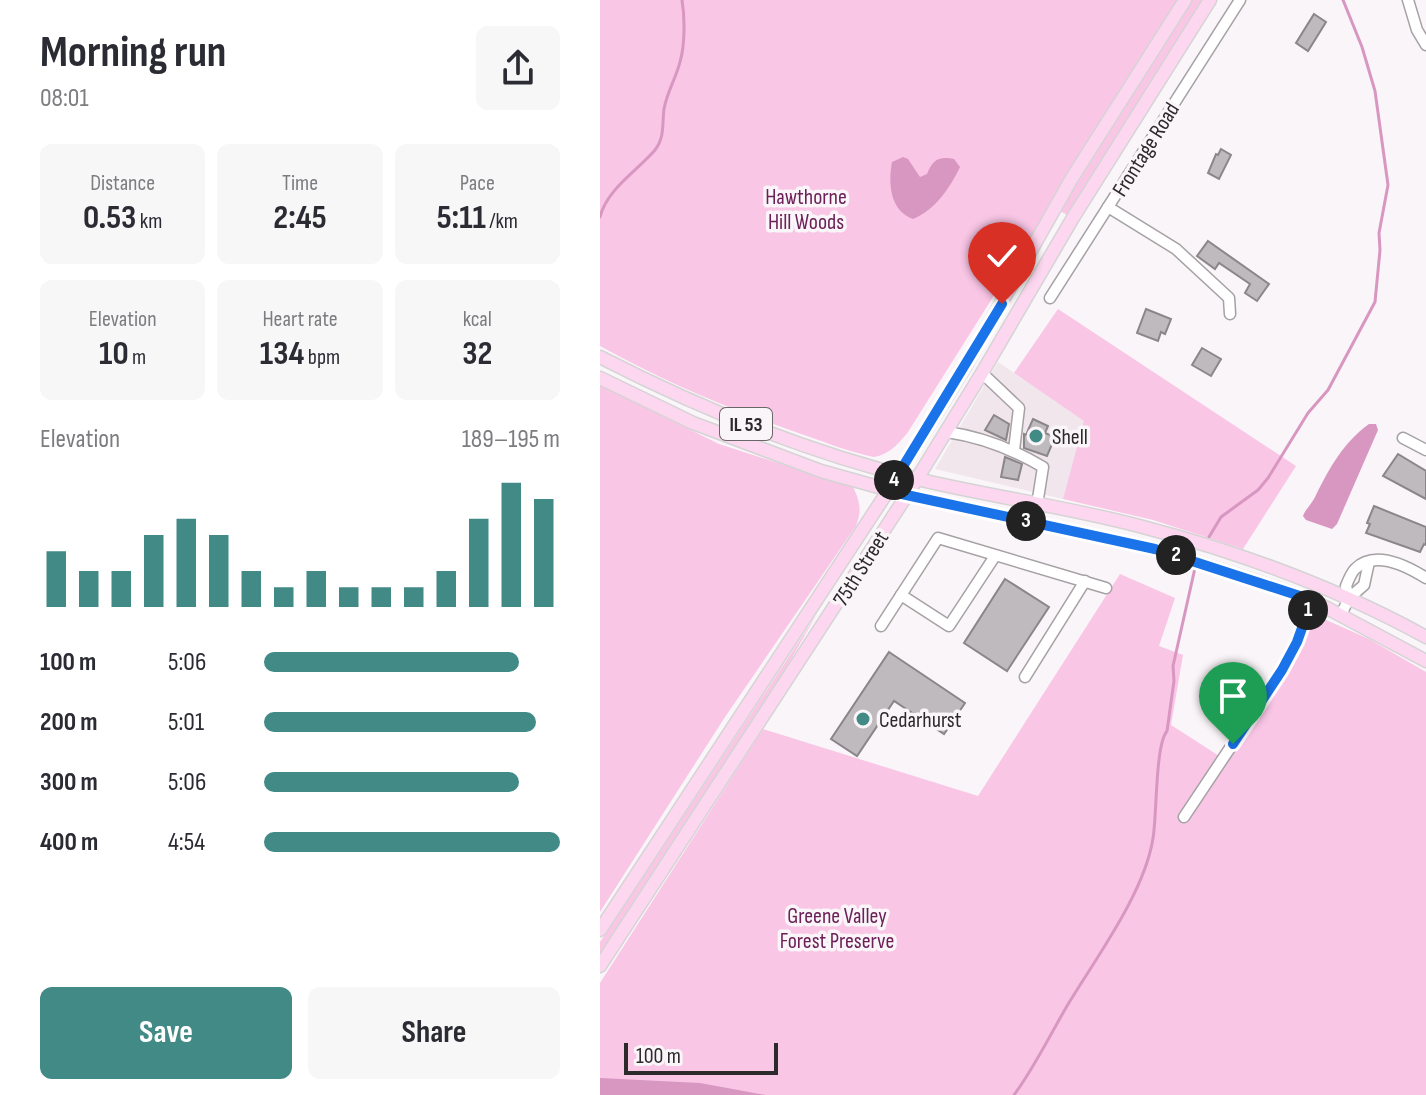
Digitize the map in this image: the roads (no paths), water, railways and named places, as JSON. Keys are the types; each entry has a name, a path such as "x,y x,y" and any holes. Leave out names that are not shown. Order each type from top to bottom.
{"main road":[{"name":"75th Street","path":"600,930 888,491 980,342 1072,178 1185,0"},
{"name":"75th Street","path":"600,966 947,432 1074,216 1210,0"},
{"name":"IL 53","path":"600,357 676,395 831,455 917,479 1145,527 1278,569 1349,598 1426,637"},
{"name":"IL 53","path":"600,378 693,423 774,455 888,491 1155,549 1312,600 1426,661"}],"street":[{"name":"Frontage Road","path":"1050,298 1240,0"},
{"path":"1408,0 1417,30 1426,45"},
{"path":"1108,207 1176,249 1229,298 1230,314"},
{"path":"982,373 1019,408 1014,450"},
{"path":"947,432 976,436 1014,450 1043,467 1037,505"},
{"path":"1403,438 1426,450"},
{"path":"881,626 938,538 1106,588"},
{"path":"901,595 949,626 995,556"},
{"path":"1341,615 1349,598 1364,585 1369,562 1392,561 1426,578"},
{"path":"1025,677 1085,581"},
{"path":"1184,817 1282,670 1297,642 1312,600"}],"waterway":[{"path":"600,217 616,189 655,150 660,140 665,103 683,48 682,0"},
{"path":"1209,537 1221,517 1258,490 1268,478 1308,413 1328,390 1375,302 1379,233 1388,185 1375,91 1343,0"},
{"path":"1014,1095 1118,924 1148,859 1153,838 1160,751 1167,731 1174,681 1173,666 1195,568"}],"place":[{"name":"Shell","path":"1036,436"},
{"name":"Cedarhurst","path":"863,719"}],"park label":[{"name":"Hawthorne Hill Woods","path":"806,208"},
{"name":"Greene Valley Forest Preserve","path":"837,928"}]}
